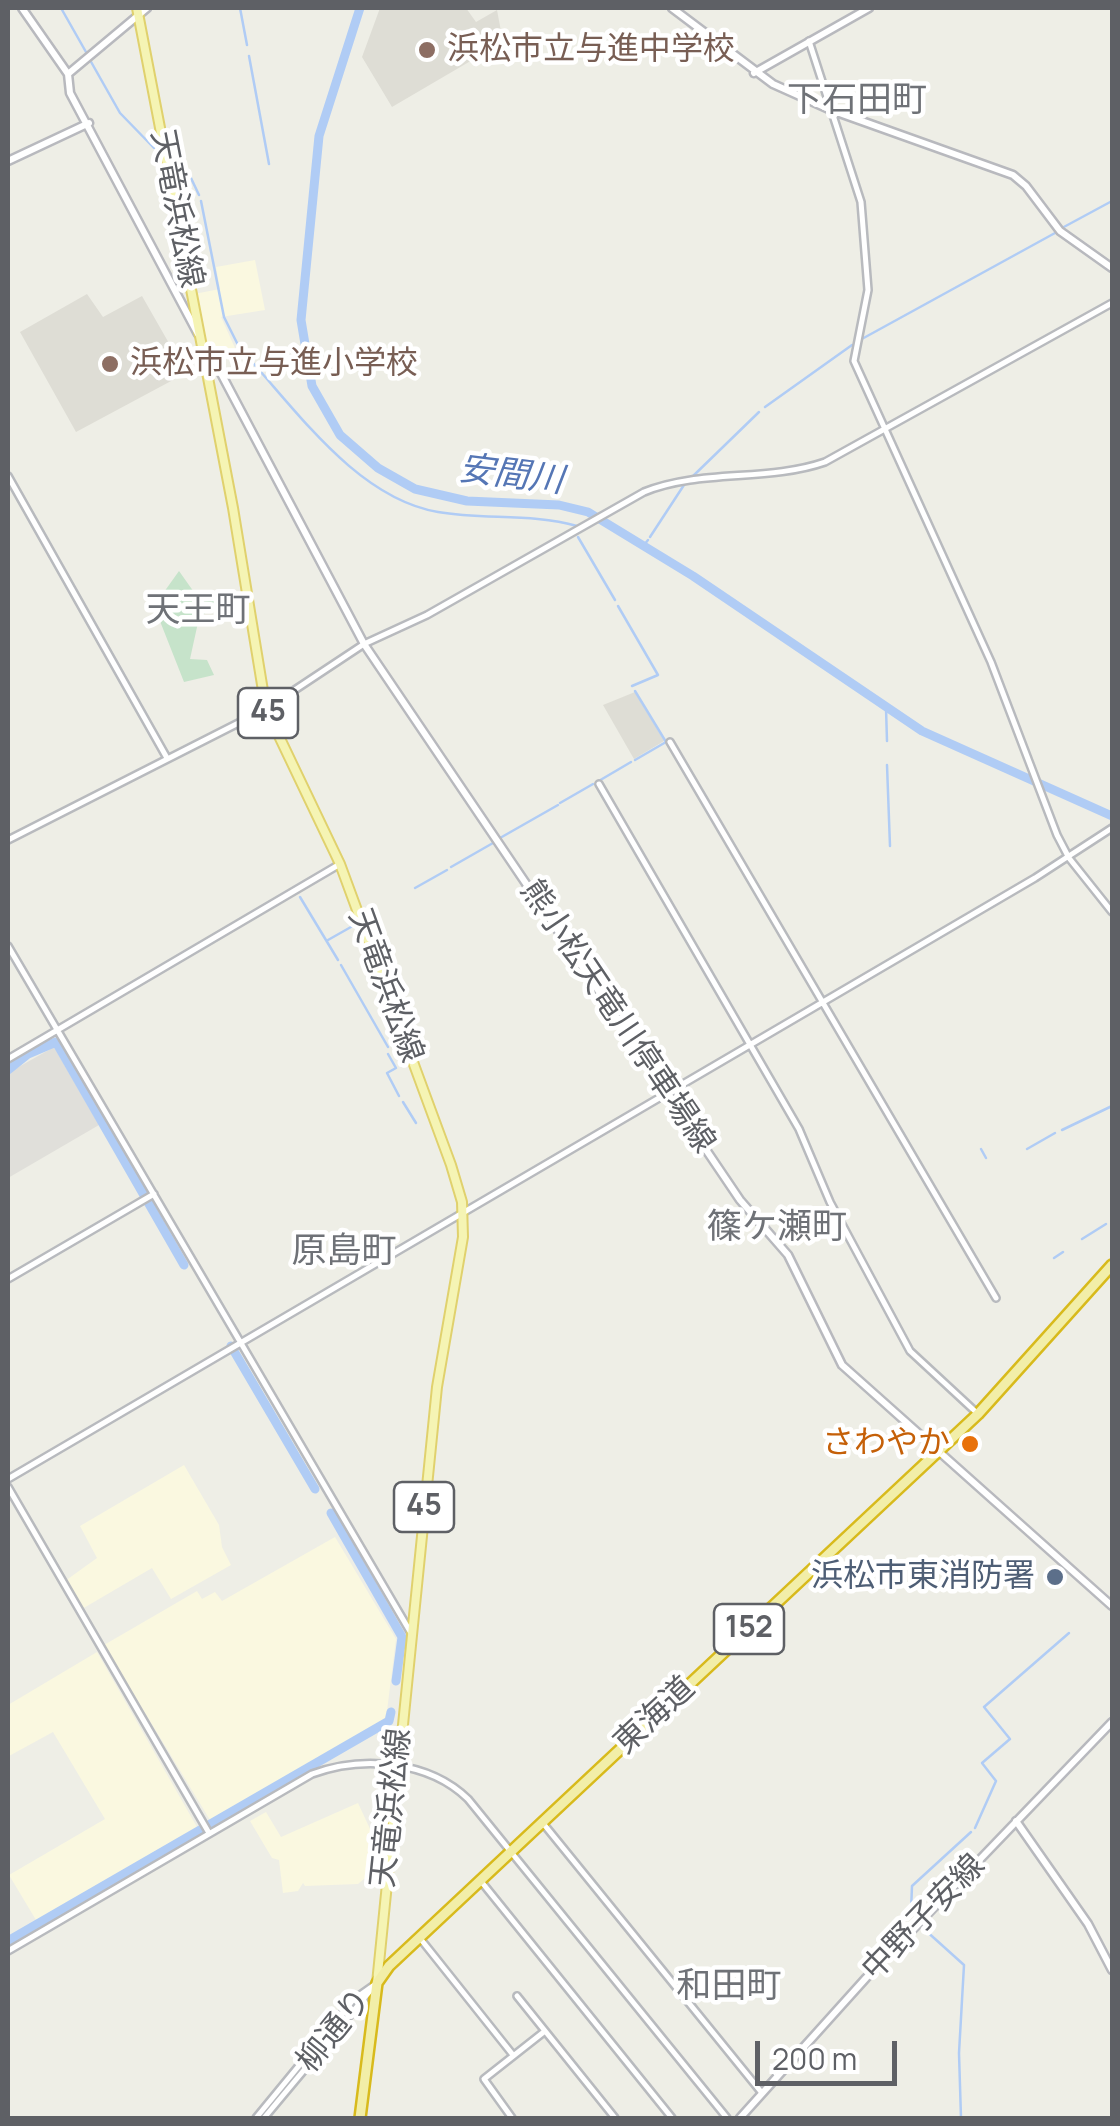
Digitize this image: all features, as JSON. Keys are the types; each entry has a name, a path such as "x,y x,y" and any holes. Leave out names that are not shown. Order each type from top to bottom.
{"highway":[{"name":"東海道","path":"377,1983 418,1937 978,1414 1112,1265"},
{"path":"360,2118 377,1983"}],"main road":[{"path":"22,8 68,74 68,90 201,338"},
{"path":"68,74 138,11 147,8"},
{"path":"672,8 709,32 754,73 831,110 1013,175 1060,231 1112,268"},
{"path":"754,73 869,8"},
{"name":"天竜浜松線","path":"138,11 206,364 266,708 340,864 451,1165 463,1212 460,1262 437,1387 377,1983"},
{"path":"8,161 89,123"},
{"name":"熊小松天竜川停車場線","path":"206,364 215,362 364,644 740,1200 788,1255 836,1358 1112,1606"},
{"name":"中野子安線","path":"740,2118 1112,1722"},
{"path":"1016,1822 1088,1924 1112,1970"}],"street":[{"path":"809,41 860,202 868,290 853,354 990,662 1030,770 1069,858 1112,912"},
{"path":"8,840 266,708 364,644 427,615 606,513 664,485 812,466 1112,303"},
{"path":"8,476 168,758"},
{"path":"670,742 996,1298"},
{"path":"599,784 799,1130 830,1202 910,1351 978,1414"},
{"path":"8,1479 1069,858 1112,828"},
{"path":"8,1060 340,864"},
{"path":"8,946 235,1346 406,1630 414,1635"},
{"path":"8,1279 149,1197"},
{"path":"8,1487 207,1829"},
{"path":"8,1951 207,1829 318,1772 358,1764 397,1766 431,1774 456,1788 726,2118"},
{"path":"542,1822 762,2093"},
{"path":"480,1880 672,2118"},
{"path":"418,1937 513,2055"},
{"name":"柳通り","path":"260,2118 377,1983"},
{"path":"517,1996 615,2118"},
{"path":"512,2118 484,2083 544,2031"}],"shaded area":[{"name":"浜松市立与進中学校","path":"380,8 466,8 476,22 497,10 503,42 392,107 362,57"},
{"path":"255,260 265,310 221,317 235,348 215,358 203,337 194,294 220,289 216,267"},
{"name":"浜松市立与進小学校","path":"87,294 103,317 142,296 186,373 76,432 20,332"},
{"path":"635,692 664,741 634,759 603,705"},
{"path":"54,1047 99,1125 8,1178 8,1073"},
{"path":"184,1465 219,1525 222,1547 231,1565 171,1599 152,1568 82,1609 65,1581 97,1558 80,1526"},
{"path":"335,1537 396,1639 386,1719 210,1820 104,1645 197,1591 202,1599 215,1592 222,1601"},
{"path":"97,1652 197,1827 36,1920 9,1875 105,1819 53,1732 9,1756 8,1705"},
{"path":"358,1803 371,1831 380,1829 378,1867 358,1884 303,1883 298,1891 283,1893 279,1860 272,1858 250,1821 266,1812 281,1837"}],"green space":[{"path":"179,571 201,602 243,597 247,613 213,607 199,618 190,659 207,660 214,675 184,682 154,606"}],"waterway":[{"path":"61,8 86,52"},
{"path":"240,8 247,45"},
{"name":"安間川","path":"360,8 319,136 301,320 312,386 340,435 378,468 415,489 467,501 559,505 588,512 693,576 922,731 1112,816"},
{"path":"249,56 269,164"},
{"path":"90,60 120,113 154,148"},
{"path":"170,157 190,176 199,195"},
{"path":"201,201 224,317 239,347"},
{"path":"1062,228 1112,201"},
{"path":"860,340 1055,233"},
{"path":"765,407 852,345"},
{"path":"243,352 306,424 380,489 438,512 543,519 577,526"},
{"path":"691,478 759,412"},
{"path":"650,537 684,485"},
{"path":"578,537 615,600"},
{"name":"安間川","path":"644,545 648,540"},
{"path":"618,606 658,675 632,686"},
{"path":"635,691 666,742 635,760"},
{"path":"886,708 887,741"},
{"path":"597,782 631,762"},
{"path":"887,765 890,846"},
{"path":"560,803 593,784"},
{"path":"500,838 558,805"},
{"path":"451,867 493,843"},
{"path":"415,888 447,870"},
{"path":"300,897 338,960"},
{"path":"328,940 358,923"},
{"path":"341,965 388,1047"},
{"path":"8,1070 28,1054 56,1042 184,1265"},
{"path":"388,1054 396,1068 387,1073 399,1096"},
{"path":"403,1102 416,1123"},
{"path":"1062,1130 1112,1106"},
{"path":"1027,1149 1055,1133"},
{"path":"981,1149 986,1158"},
{"path":"1082,1239 1106,1224"},
{"path":"1054,1258 1063,1252"},
{"path":"231,1346 315,1489"},
{"path":"331,1513 402,1637 396,1681"},
{"path":"975,1828 996,1781 982,1763 1010,1739 984,1707 1069,1633"},
{"path":"8,1941 389,1721 391,1712"},
{"path":"911,1911 912,1886 971,1832"},
{"path":"924,1929 964,1965 959,2053 961,2118"}],"place":[{"name":"浜松市立与進中学校","path":"427,50"},
{"name":"浜松市立与進小学校","path":"110,364"},
{"name":"さわやか","path":"970,1444"},
{"name":"浜松市東消防署","path":"1055,1577"}],"district":[{"name":"下石田町","path":"857,101"},
{"name":"天王町","path":"198,611"},
{"name":"篠ケ瀬町","path":"777,1228"},
{"name":"原島町","path":"344,1252"},
{"name":"和田町","path":"729,1987"}]}
